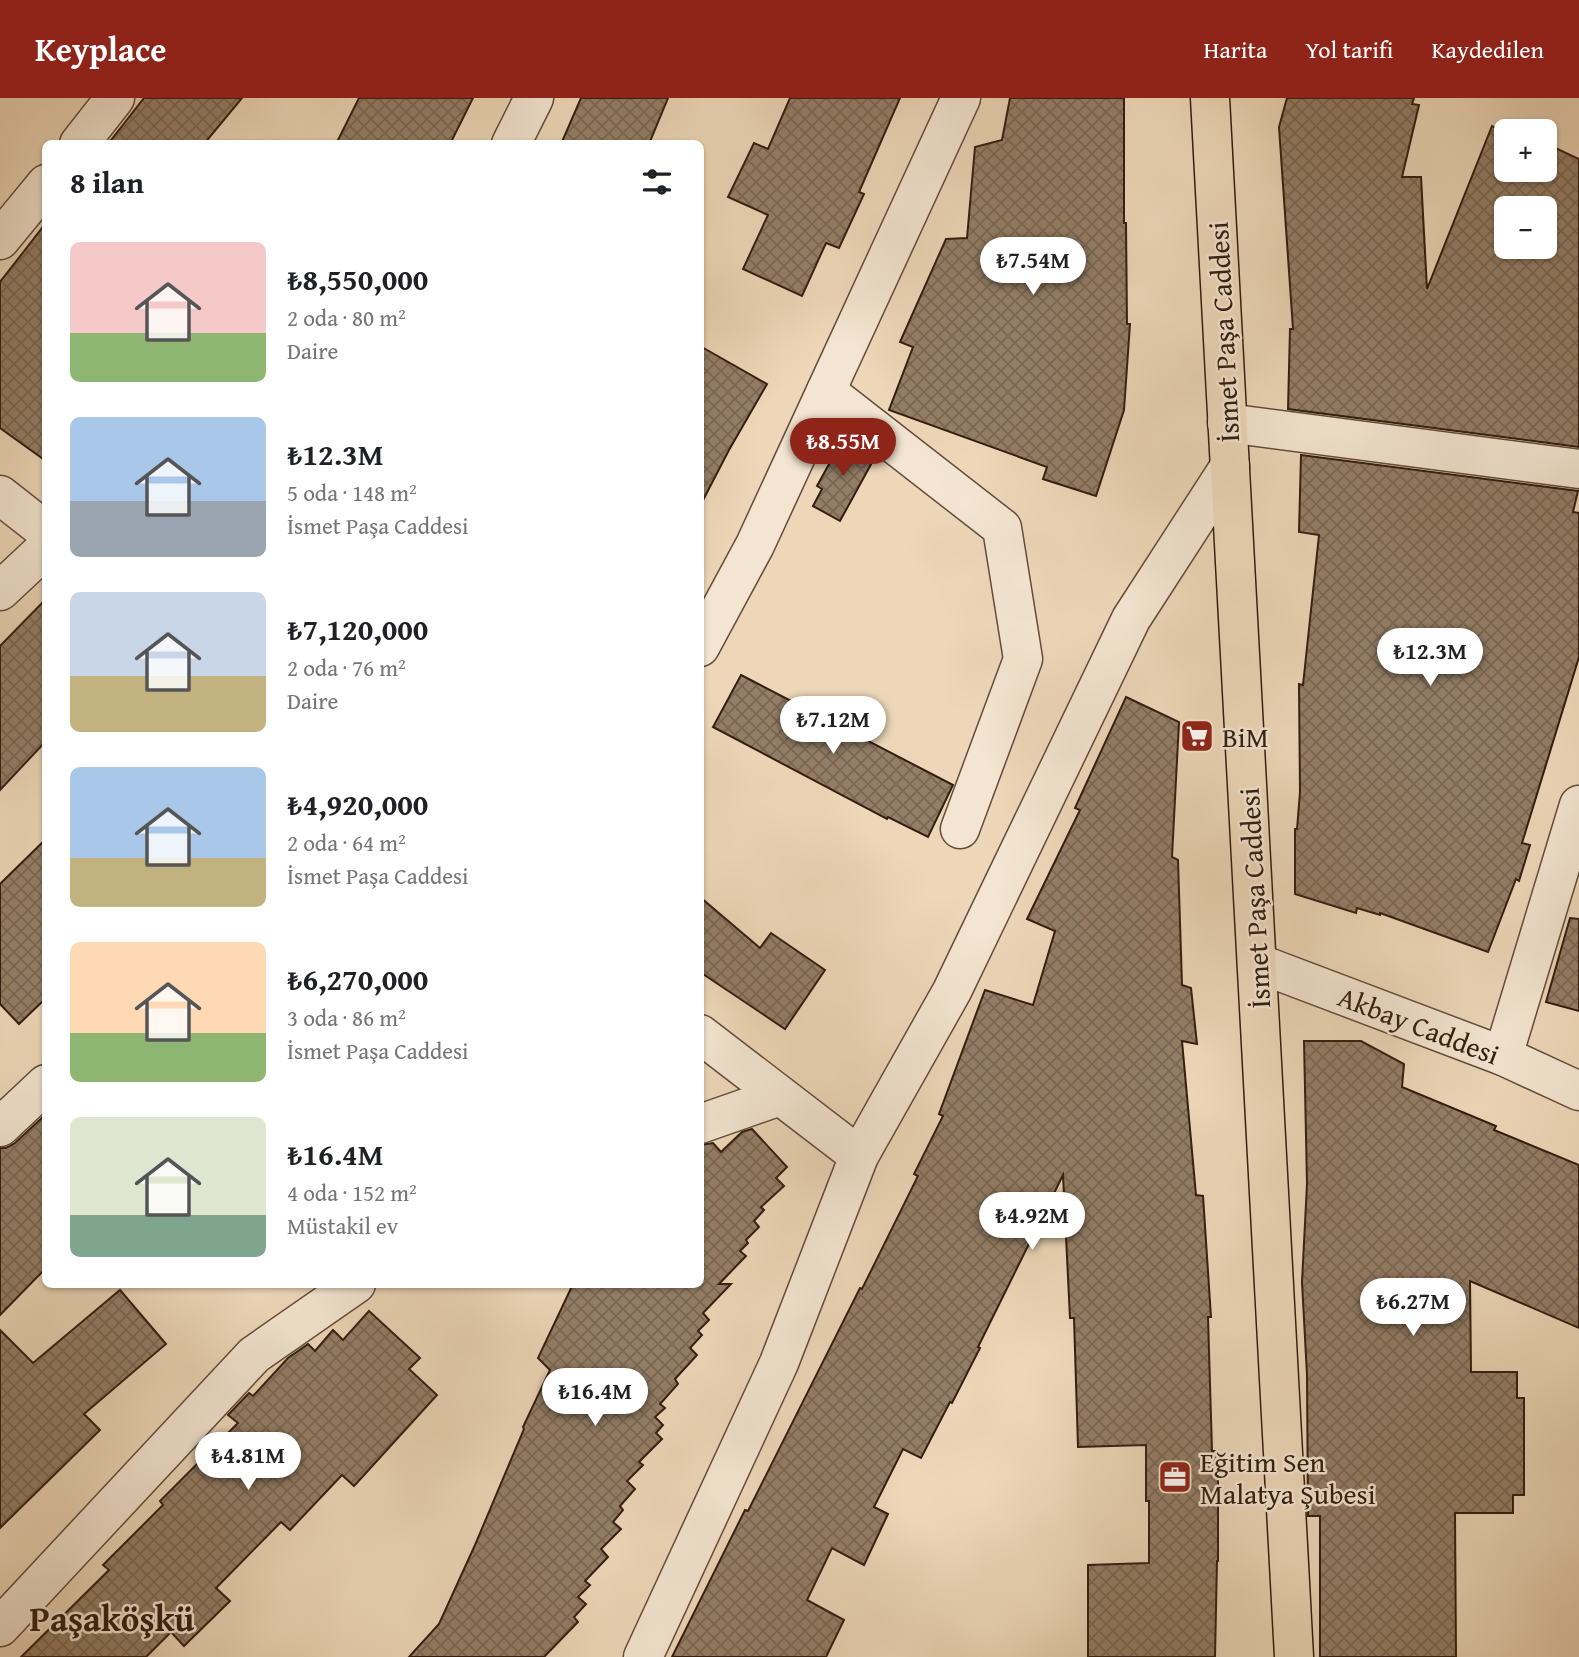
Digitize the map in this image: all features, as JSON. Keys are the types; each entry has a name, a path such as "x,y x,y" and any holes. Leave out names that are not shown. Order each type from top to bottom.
{"main road":[{"name":"İsmet Paşa Caddesi","path":"1210,98 1294,1657"}],"street":[{"path":"82,140 116,98"},
{"path":"513,140 534,98"},
{"path":"704,640 755,545 961,98"},
{"path":"0,240 42,189"},
{"path":"826,391 1002,528 1023,659 960,829"},
{"path":"1227,423 1579,469"},
{"path":"643,1657 779,1363 859,1156 952,991 1131,619 1230,466"},
{"path":"0,495 42,528"},
{"path":"0,591 42,552"},
{"path":"1503,1056 1579,805"},
{"name":"Akbay Caddesi","path":"1257,963 1503,1056 1579,1091"},
{"path":"704,1037 859,1156"},
{"path":"0,1127 42,1088"},
{"path":"704,1123 780,1096"},
{"path":"0,1627 254,1355 350,1288"}],"building":[{"path":"144,98 242,98 207,140 111,140"},
{"path":"359,98 473,98 452,140 338,140"},
{"path":"581,98 668,98 651,140 563,140"},
{"path":"790,98 900,98 859,192 864,194 839,248 826,243 802,296 743,269 768,215 728,197 754,143 768,149"},
{"path":"1010,98 1124,98 1124,223 1127,324 1130,324 1124,410 1096,496 1043,479 1047,467 889,410 913,347 900,342 946,239 967,238 975,147 1002,140"},
{"path":"1287,98 1414,98 1412,104 1419,105 1402,177 1421,177 1427,289 1492,126 1494,182 1557,182 1557,149 1579,159 1579,447 1288,409 1290,329 1293,329 1279,127"},
{"path":"42,228 42,458 0,428 0,282"},
{"path":"704,348 767,384 704,498"},
{"path":"844,437 875,457 840,521 813,506 822,489 817,486"},
{"path":"1301,455 1578,491 1573,512 1579,513 1579,657 1522,843 1530,845 1519,881 1516,879 1488,952 1380,913 1357,908 1356,913 1295,894 1295,829 1300,792 1299,684 1303,685 1319,535 1299,532"},
{"path":"42,603 42,745 0,790 0,646"},
{"path":"741,675 953,785 928,837 888,817 887,819 713,727"},
{"path":"1126,697 1179,722 1172,857 1178,860 1182,985 1191,988 1197,1044 1182,1041 1196,1195 1203,1196 1211,1317 1208,1317 1212,1451 1218,1451 1215,1657 1088,1657 1088,1565 1149,1563 1149,1501 1146,1501 1146,1445 1078,1447 1074,1318 1070,1318 1063,1175 978,1347 980,1348 921,1458 903,1449 874,1507 888,1514 864,1565 832,1548 807,1600 844,1620 826,1657 672,1657 918,1176 914,1174 943,1116 939,1114 985,990 1033,1005 1055,931 1027,919 1080,810 1075,808"},
{"path":"42,843 42,1002 19,1024 0,1004 0,884"},
{"path":"704,900 760,948 771,933 825,970 785,1029 704,975"},
{"path":"1570,918 1579,919 1579,1011 1546,1002"},
{"path":"1304,1041 1361,1041 1404,1064 1402,1087 1496,1126 1494,1130 1579,1165 1579,1328 1470,1281 1471,1372 1517,1372 1517,1398 1524,1398 1524,1495 1513,1495 1513,1513 1455,1513 1456,1657 1320,1657 1320,1516 1308,1516 1307,1375 1302,1282 1307,1184"},
{"path":"42,1118 42,1272 0,1315 0,1148 15,1143"},
{"path":"752,1129 787,1167 776,1178 784,1186 761,1207 764,1210 754,1221 759,1227 746,1240 748,1243 740,1251 746,1256 719,1284 731,1284 703,1313 709,1320 698,1331 702,1335 690,1348 697,1355 675,1379 678,1384 660,1404 665,1408 655,1417 663,1425 656,1433 662,1439 639,1462 643,1465 627,1481 635,1489 620,1506 623,1510 613,1522 621,1529 601,1549 608,1557 585,1581 590,1585 578,1597 586,1604 574,1617 578,1622 544,1657 409,1657 439,1624 475,1545 523,1427 550,1370 538,1358 571,1288 704,1288 704,1144 713,1143 721,1152 742,1132"},
{"path":"120,1290 166,1344 84,1414 100,1430 0,1528 0,1330 33,1363"},
{"path":"369,1311 420,1358 409,1369 437,1395 354,1486 342,1475 290,1530 281,1522 216,1588 230,1601 184,1646 171,1632 146,1657 21,1657 109,1570 103,1565 163,1505 160,1501 238,1423 228,1415 249,1393 253,1396 288,1358 308,1344 315,1351 333,1330 343,1340"}],"place":[{"name":"BiM","path":"1197,736"},
{"name":"Eğitim Sen Malatya Şubesi","path":"1175,1477"}],"district":[{"name":"Paşaköşkü","path":"112,1618"}]}
